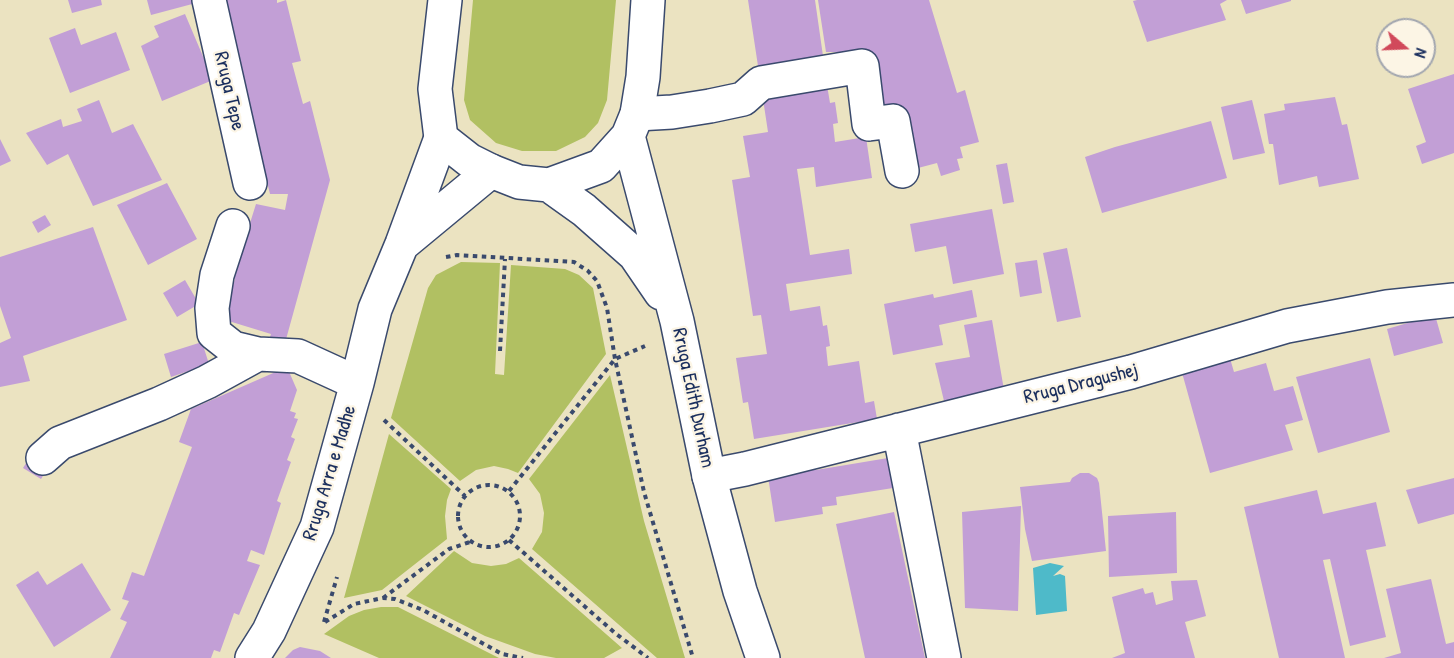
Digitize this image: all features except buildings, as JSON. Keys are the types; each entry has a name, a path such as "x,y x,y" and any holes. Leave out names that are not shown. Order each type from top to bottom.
{"street":[{"name":"Rruga Tepe","path":"209,0 250,183"},
{"path":"445,0 435,89 441,138 469,160 491,171 519,182 549,185 601,165 633,125 643,77 648,0"},
{"path":"633,125 672,112 743,99 761,83 862,66 869,123 893,121 902,171"},
{"name":"Rruga Edith Durham","path":"633,125 710,476 740,591 763,658"},
{"name":"Rruga Arra e Madhe","path":"252,658 269,631 317,527 375,309 441,138"},
{"name":"Rruga Arra e Madhe","path":"402,244 491,171"},
{"path":"549,185 584,210 635,255 657,285 678,326"},
{"name":"Rruga Arra e Madhe","path":"233,226 217,275 212,308 214,333 233,348 258,354 298,356 357,383"},
{"name":"Rruga Dragushej","path":"710,476 1131,372 1287,326 1387,307 1454,300"},
{"path":"43,458 60,443 159,404 207,382 258,354"},
{"path":"899,430 944,658"}],"path":[{"path":"444,258 457,255 574,262 588,271 597,281 603,294 644,492 693,658"},
{"path":"501,351 506,258"},
{"path":"509,491 615,359 678,326"},
{"path":"378,429 381,417 465,496"},
{"path":"491,484 509,491 516,498 521,516 516,533 501,546 490,548 470,542 459,525 460,504 465,496 481,485 491,484"},
{"path":"509,540 615,633 648,658"},
{"path":"383,598 449,549 470,542"},
{"path":"337,576 324,622 354,604 383,598 395,599 423,610 502,654 523,658"}],"green space":[{"path":"473,0 616,0 607,100 598,123 585,137 556,151 522,151 496,143 470,120 464,100"},
{"path":"461,262 500,263 495,374 504,375 511,265 565,269 579,275 593,288 606,354 518,473 494,466 476,470 460,481 391,418 428,288 436,275"},
{"path":"610,375 644,521 685,658 657,658 532,549 542,532 544,513 540,494 529,479"},
{"path":"389,434 451,489 445,516 447,539 382,590 344,598"},
{"path":"454,551 472,563 491,566 506,564 519,558 622,648 604,658 556,658 535,654 485,636 406,596"},
{"path":"381,607 398,607 499,658 379,658 324,634 349,616"}],"water":[{"path":"1050,563 1064,566 1053,576 1060,574 1065,576 1067,611 1036,615 1033,568"}]}
